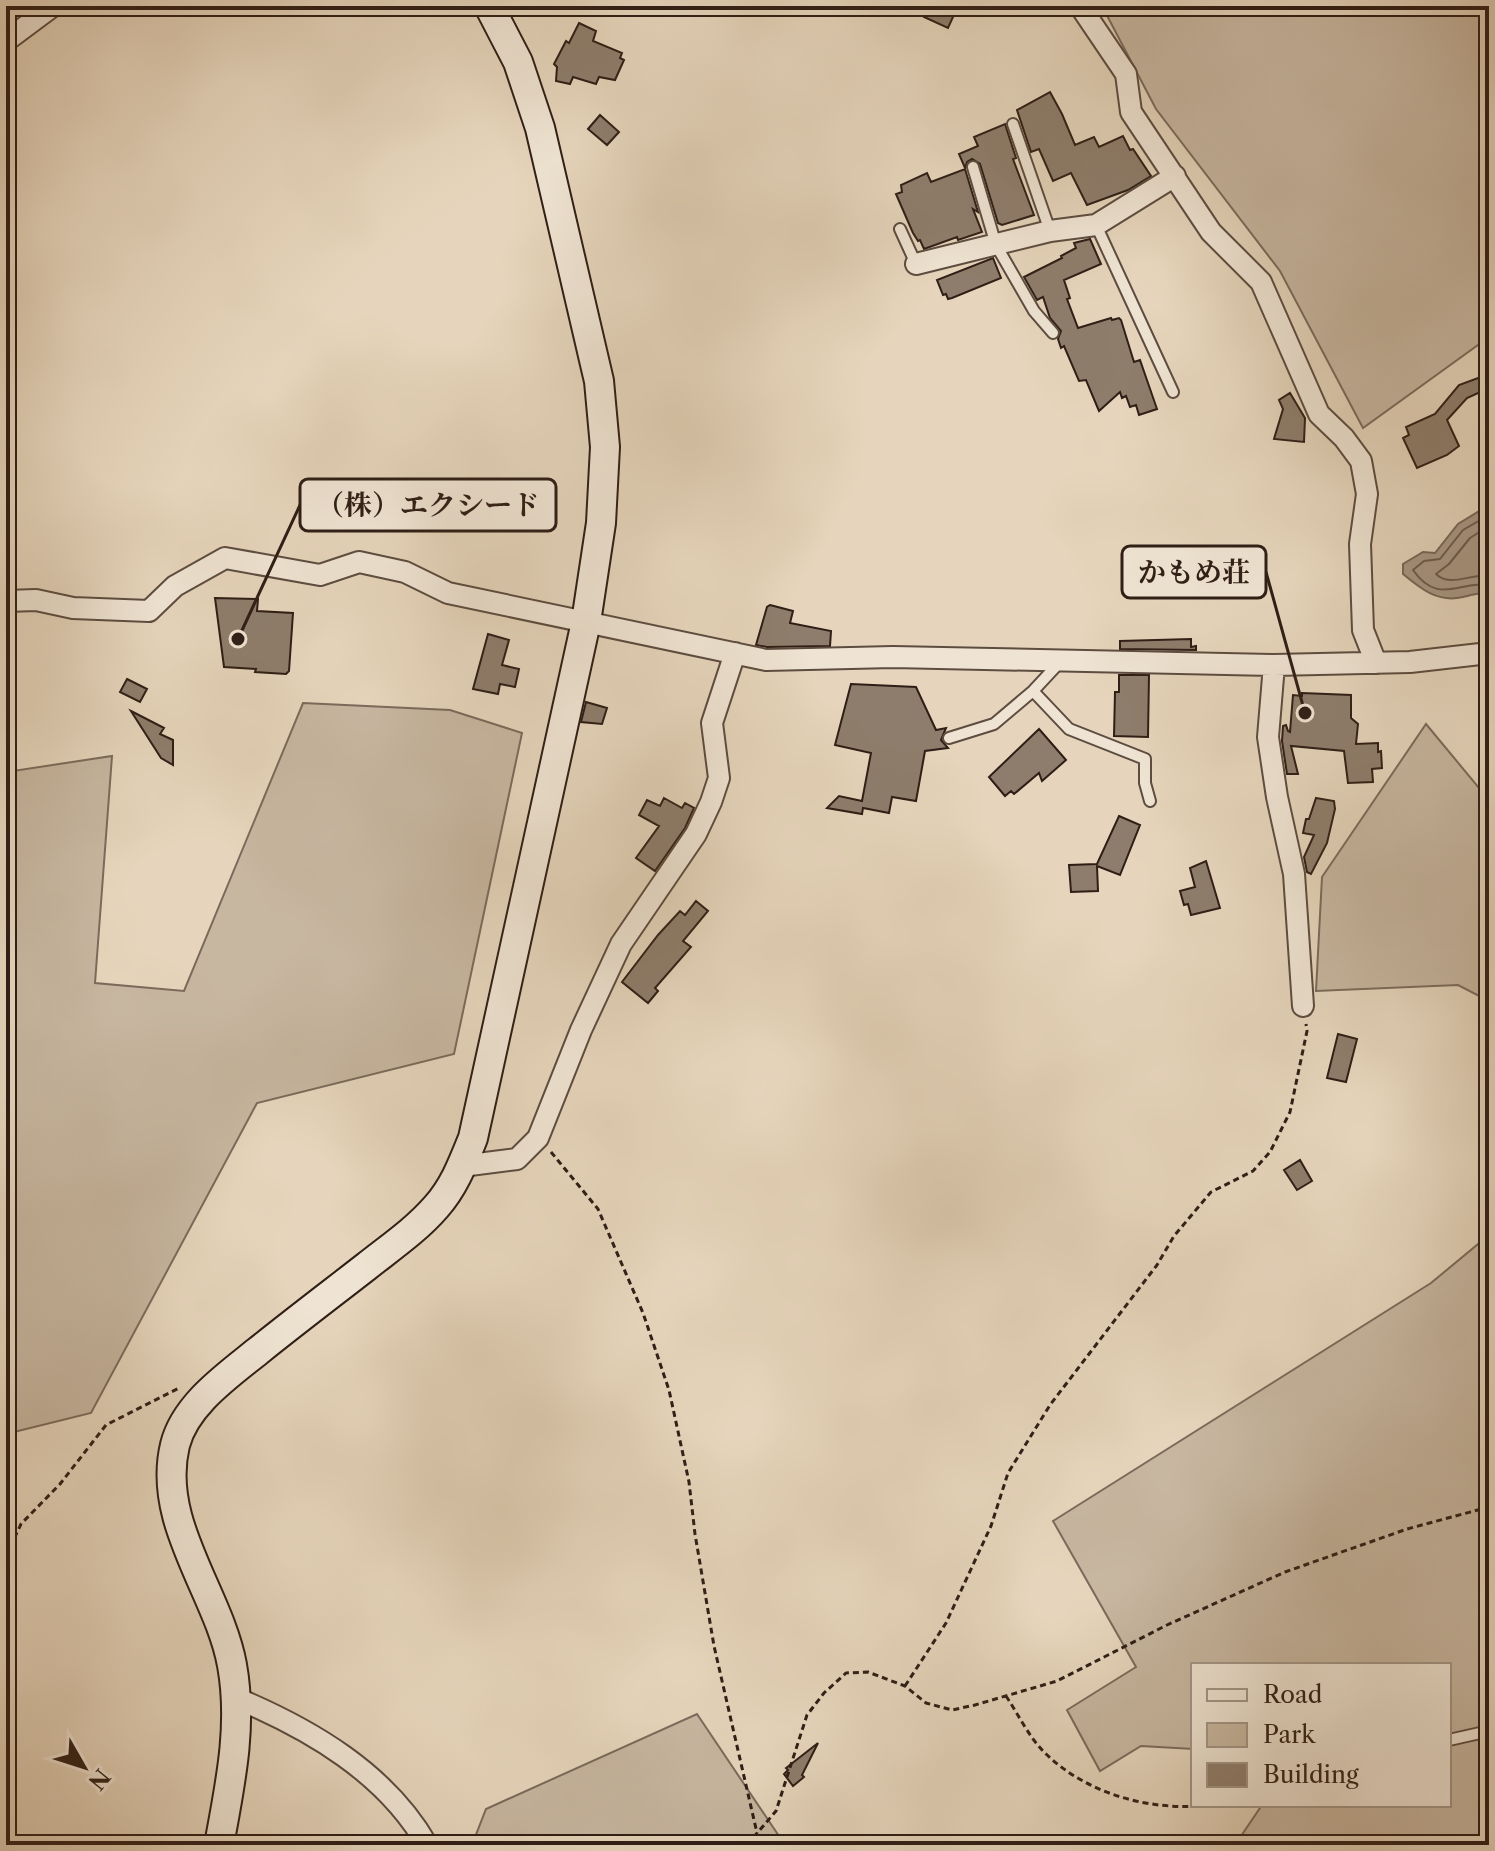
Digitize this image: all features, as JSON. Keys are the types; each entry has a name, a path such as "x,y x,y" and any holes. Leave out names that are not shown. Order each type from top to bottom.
{"street":[{"path":"6,41 53,6"},
{"path":"219,1845 236,1734 236,1698 232,1663 182,1532 174,1499 172,1472 175,1445 183,1425 203,1399 229,1374 416,1228 451,1188 462,1166 473,1138 586,622 601,523 605,447 599,381 540,128 518,62 489,6"},
{"path":"1080,6 1126,74 1131,112 1211,232 1261,282 1319,414 1344,438 1361,461 1367,494 1360,544 1363,630 1376,663"},
{"path":"916,264 1050,231 1096,225 1175,176"},
{"path":"6,601 36,600 73,608 149,611 175,586 225,558 320,575 359,562 405,572 448,593 766,660 893,657 1274,665 1376,663 1489,653"},
{"path":"462,1166 517,1159 538,1138 581,1030 621,944 696,834 711,802 719,778 712,723 735,653"},
{"path":"1274,665 1268,737 1294,874 1303,1006"},
{"path":"236,1698 286,1719 335,1749 384,1789 427,1845"}],"lane":[{"path":"1013,124 1050,231"},
{"path":"973,167 996,245 1034,311 1053,333"},
{"path":"1096,225 1173,392"},
{"path":"900,229 916,264"},
{"path":"949,738 994,724 1062,661"},
{"path":"1033,691 1069,729 1145,759 1145,783 1150,801"},
{"path":"1451,1740 1489,1731"}],"path":[{"path":"905,1686 946,1623 991,1526 1008,1473 1050,1405 1157,1265 1174,1236 1211,1192 1253,1171 1270,1152 1290,1112 1307,1031 1303,1006"},
{"path":"538,1138 598,1209 643,1313 669,1390 689,1482 714,1646 757,1833"},
{"path":"6,1556 21,1524 60,1484 106,1425 170,1391 185,1387"},
{"path":"747,1845 776,1811 807,1715 824,1693 846,1673 868,1672 905,1686 926,1703 952,1710 1057,1681 1167,1625 1285,1572 1407,1529 1489,1507"},
{"path":"1006,1696 1043,1751 1090,1787 1125,1798 1192,1807"}],"green space":[{"path":"1102,6 1489,6 1489,337 1363,428 1280,271 1156,109"},
{"path":"303,703 450,710 522,733 454,1054 257,1103 91,1413 6,1434 6,772 112,756 95,983 184,991"},
{"path":"1426,724 1489,800 1489,1001 1458,985 1316,991 1322,877"},
{"path":"1489,1235 1489,1845 1235,1845 1261,1807 1451,1807 1451,1663 1191,1663 1191,1749 1141,1746 1100,1771 1067,1710 1136,1667 1053,1521 1431,1283"},
{"path":"697,1714 785,1845 472,1845 486,1809"}],"water":[{"path":"1489,505 1489,595 1446,598 1423,589 1403,574 1403,564 1423,552 1435,553 1458,524"}],"building":[{"path":"929,6 958,6 948,28 924,17"},
{"path":"579,23 596,31 593,41 622,53 620,58 624,60 615,80 599,77 596,84 573,77 570,84 556,81 557,67 554,64"},
{"path":"1050,92 1075,145 1094,137 1099,147 1123,136 1151,176 1128,190 1087,205 1071,173 1053,181 1039,149 1031,152 1017,110"},
{"path":"600,115 619,132 607,145 588,129"},
{"path":"1005,124 1016,158 1013,159 1034,215 1002,225 998,223 980,164 972,159 965,168 959,154 978,146 974,137"},
{"path":"965,169 978,212 973,209 982,232 924,249 913,233 896,194 902,192 901,185 927,173 931,182"},
{"path":"1090,239 1101,264 1064,280 1070,298 1067,299 1078,328 1111,318 1121,320 1134,362 1140,360 1157,409 1139,415 1136,405 1130,407 1126,396 1122,398 1120,392 1099,411 1086,380 1079,381 1064,346 1061,348 1058,339 1061,331 1050,318 1043,297 1037,300 1024,277 1062,258 1076,248 1074,243"},
{"path":"993,258 1001,278 952,298 943,295 937,280"},
{"path":"1489,374 1489,388 1467,398 1447,420 1459,446 1447,455 1417,468 1403,438 1409,435 1406,427 1435,414 1459,385"},
{"path":"1290,393 1305,418 1304,442 1274,439 1283,409 1279,400"},
{"path":"215,598 258,599 257,611 293,613 289,671 286,674 224,667"},
{"path":"770,605 793,611 790,623 831,631 830,646 756,645"},
{"path":"488,634 509,640 502,665 519,669 515,687 500,684 498,694 473,689"},
{"path":"1191,639 1191,647 1196,646 1196,650 1120,649 1120,641"},
{"path":"1119,675 1149,675 1148,737 1114,736 1115,692 1119,692"},
{"path":"127,679 147,689 140,702 120,692"},
{"path":"851,684 916,687 936,730 946,728 941,740 948,748 925,751 916,801 892,797 889,813 863,808 862,814 827,808 839,796 862,801 871,753 835,745"},
{"path":"1302,693 1351,695 1351,718 1358,724 1356,744 1378,743 1378,752 1381,751 1382,768 1372,769 1373,782 1348,783 1344,751 1291,746 1298,774 1287,774 1283,726 1286,725 1290,732 1293,695 1302,696"},
{"path":"586,702 607,708 602,724 581,722"},
{"path":"131,711 164,728 160,734 173,740 173,765 161,758"},
{"path":"1039,729 1066,760 1042,781 1039,773 1014,794 1011,791 1005,796 989,777"},
{"path":"664,798 682,808 685,803 694,808 685,828 655,871 636,858 659,826 639,815 647,800 660,806"},
{"path":"1316,798 1334,801 1335,809 1327,843 1311,874 1307,872 1304,857 1314,835 1303,833"},
{"path":"1119,816 1140,825 1120,875 1097,866 1098,891 1071,892 1069,865 1097,864"},
{"path":"1206,861 1220,908 1191,915 1180,891 1195,887 1190,868"},
{"path":"696,901 708,911 683,941 691,947 655,988 658,991 648,1003 622,982 658,935 680,911 685,915"},
{"path":"1338,1034 1357,1039 1346,1082 1327,1078"},
{"path":"1300,1160 1312,1181 1297,1190 1284,1170"},
{"path":"818,1743 802,1775 804,1777 793,1786 784,1774 788,1770 786,1768"}],"place":[{"name":"（株）エクシード","path":"238,639"},
{"name":"かもめ荘","path":"1305,713"}]}
